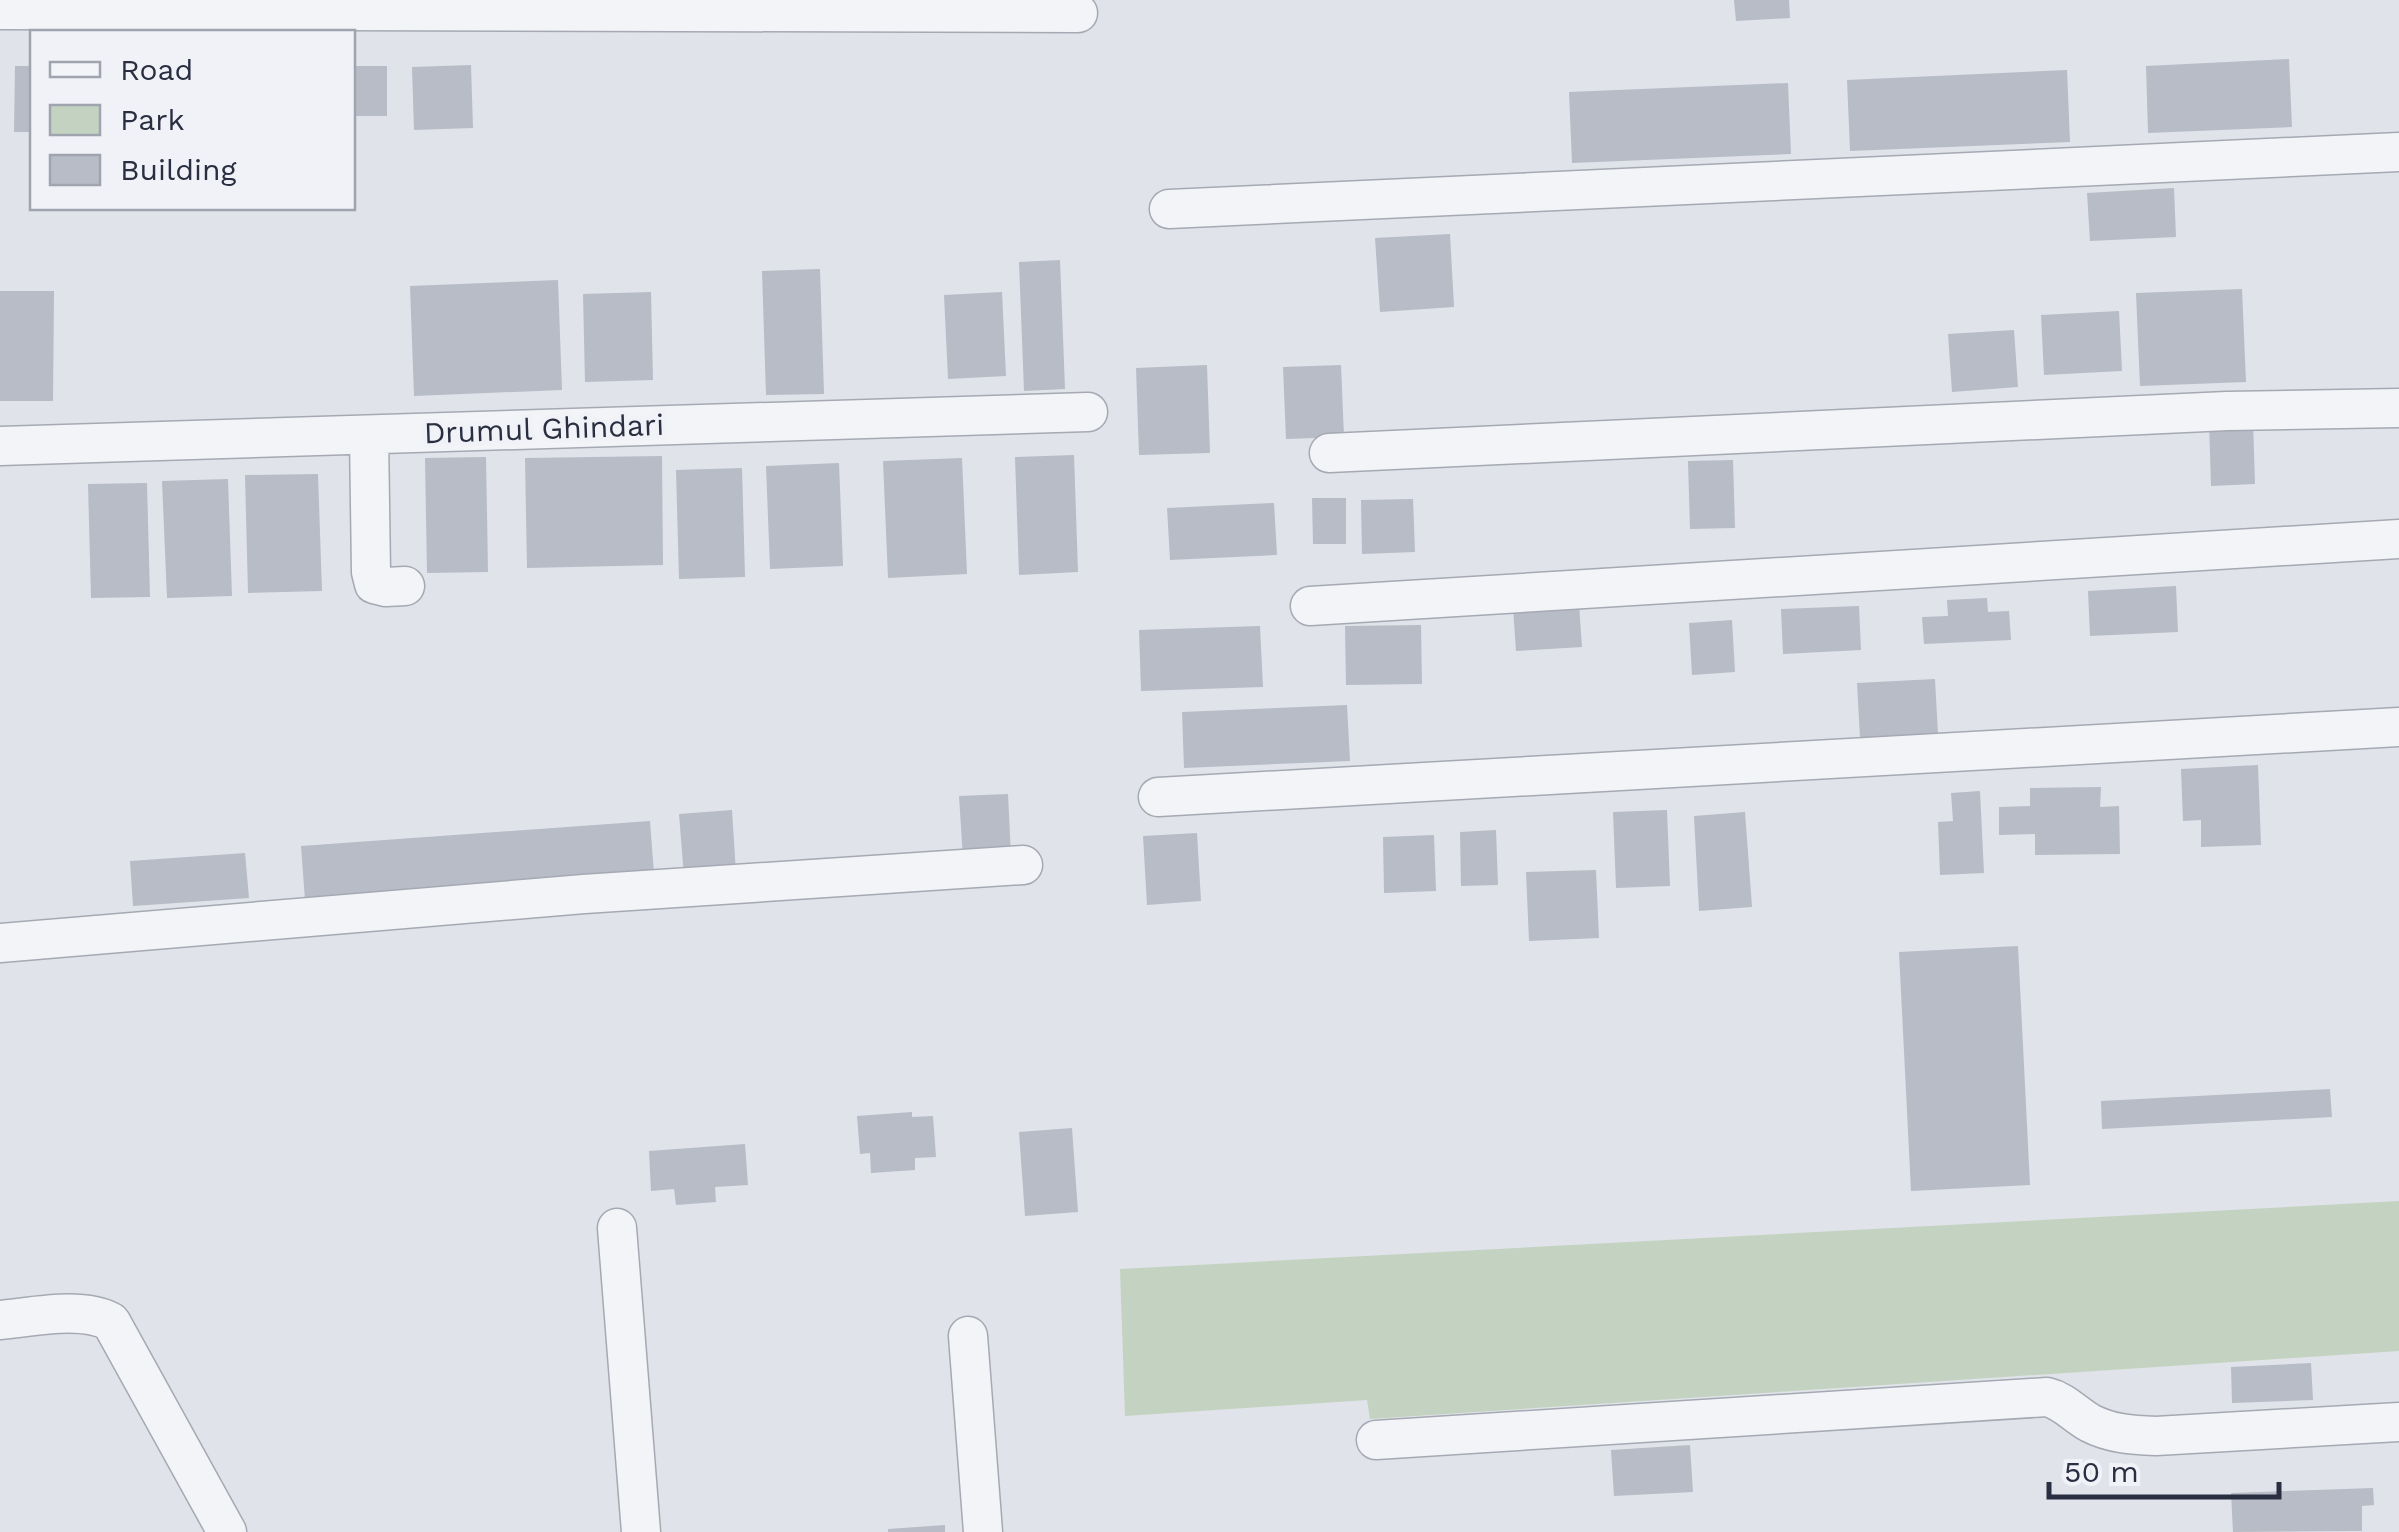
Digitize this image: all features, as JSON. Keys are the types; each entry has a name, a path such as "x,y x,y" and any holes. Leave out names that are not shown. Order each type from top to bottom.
{"street":[{"path":"0,10 1078,13"},
{"path":"1169,208 2399,152"},
{"path":"1328,454 2226,411 2399,408"},
{"name":"Drumul Ghindari","path":"0,446 1088,412"},
{"path":"369,435 371,572 374,584 406,586"},
{"path":"1310,606 2399,540"},
{"path":"1158,797 2399,727"},
{"path":"0,943 584,894 1024,865"},
{"path":"617,1228 641,1532"},
{"path":"0,1320 84,1313 112,1322 227,1532"},
{"path":"968,1336 983,1532"},
{"path":"1376,1440 2047,1396 2061,1400 2092,1424 2123,1435 2399,1422"}],"green space":[{"path":"2399,1201 2399,1351 1370,1419 1367,1400 1125,1416 1120,1269"}],"building":[{"path":"1734,0 1789,0 1790,18 1736,21"},
{"path":"2289,59 2292,127 2148,133 2146,66"},
{"path":"471,65 473,128 414,130 412,67"},
{"path":"15,66 30,66 30,132 14,132"},
{"path":"355,66 387,66 387,116 355,116"},
{"path":"2067,70 2070,142 1850,151 1847,80"},
{"path":"1788,83 1791,154 1572,163 1569,92"},
{"path":"2174,188 2176,237 2090,241 2087,193"},
{"path":"1450,234 1454,307 1380,312 1375,238"},
{"path":"1060,260 1065,389 1024,391 1019,262"},
{"path":"820,269 824,394 766,395 762,271"},
{"path":"558,280 562,390 414,396 410,286"},
{"path":"2242,289 2246,382 2140,386 2136,293"},
{"path":"0,291 54,291 53,401 0,401"},
{"path":"651,292 653,380 585,382 583,294"},
{"path":"1002,292 1006,376 948,379 944,295"},
{"path":"2119,311 2122,371 2044,375 2041,315"},
{"path":"2014,330 2018,387 1952,392 1948,334"},
{"path":"1207,365 1210,453 1139,455 1136,368"},
{"path":"1341,365 1344,437 1286,439 1283,367"},
{"path":"2253,421 2255,484 2211,486 2209,422"},
{"path":"1074,455 1078,572 1019,575 1015,457"},
{"path":"662,456 663,565 527,568 525,458"},
{"path":"486,457 488,572 427,573 425,458"},
{"path":"962,458 967,574 888,578 883,461"},
{"path":"1733,460 1735,528 1690,529 1688,461"},
{"path":"839,463 843,566 770,569 766,466"},
{"path":"742,468 745,577 679,579 676,470"},
{"path":"318,474 322,591 248,593 245,475"},
{"path":"228,479 232,596 167,598 162,481"},
{"path":"147,483 150,597 91,598 88,484"},
{"path":"1312,498 1346,498 1346,544 1313,544"},
{"path":"1413,499 1415,552 1362,554 1361,500"},
{"path":"1274,503 1277,555 1170,560 1167,508"},
{"path":"2176,586 2178,632 2090,636 2088,591"},
{"path":"1987,598 1988,612 2009,611 2011,640 1924,644 1922,617 1948,616 1947,600"},
{"path":"1579,604 1582,647 1516,651 1513,608"},
{"path":"1859,606 1861,650 1783,654 1781,609"},
{"path":"1732,620 1735,672 1692,675 1689,623"},
{"path":"1421,625 1422,684 1346,685 1345,626"},
{"path":"1260,626 1263,687 1141,691 1139,630"},
{"path":"1935,679 1938,734 1860,738 1857,683"},
{"path":"1347,705 1350,761 1184,768 1182,712"},
{"path":"2258,765 2261,845 2201,847 2201,820 2183,821 2181,769"},
{"path":"2101,787 2100,807 2119,806 2120,854 2035,855 2035,834 1999,835 1999,807 2030,806 2030,788"},
{"path":"1980,791 1984,873 1940,875 1938,822 1953,821 1951,793"},
{"path":"1008,794 1011,856 963,859 959,796"},
{"path":"732,810 736,873 684,877 679,814"},
{"path":"1667,810 1670,886 1616,888 1613,812"},
{"path":"1745,812 1752,907 1699,911 1694,816"},
{"path":"650,821 654,874 305,900 301,846"},
{"path":"1496,830 1498,885 1461,886 1460,832"},
{"path":"1197,833 1201,901 1147,905 1143,836"},
{"path":"1434,835 1436,891 1384,893 1383,837"},
{"path":"245,853 249,898 133,906 130,861"},
{"path":"1596,870 1599,938 1529,941 1526,872"},
{"path":"2018,946 2030,1185 1911,1191 1899,952"},
{"path":"2330,1089 2332,1117 2102,1129 2101,1101"},
{"path":"912,1112 912,1117 933,1116 936,1157 915,1158 915,1170 871,1173 870,1153 860,1154 857,1116"},
{"path":"1072,1128 1078,1212 1025,1216 1019,1132"},
{"path":"745,1144 748,1185 715,1187 716,1202 676,1205 674,1189 651,1191 649,1151"},
{"path":"2311,1363 2313,1400 2232,1403 2231,1367"},
{"path":"1690,1445 1693,1492 1614,1496 1611,1450"},
{"path":"2373,1488 2374,1505 2362,1506 2362,1531 2233,1532 2231,1493"},
{"path":"945,1525 945,1532 888,1532 888,1529"}]}
